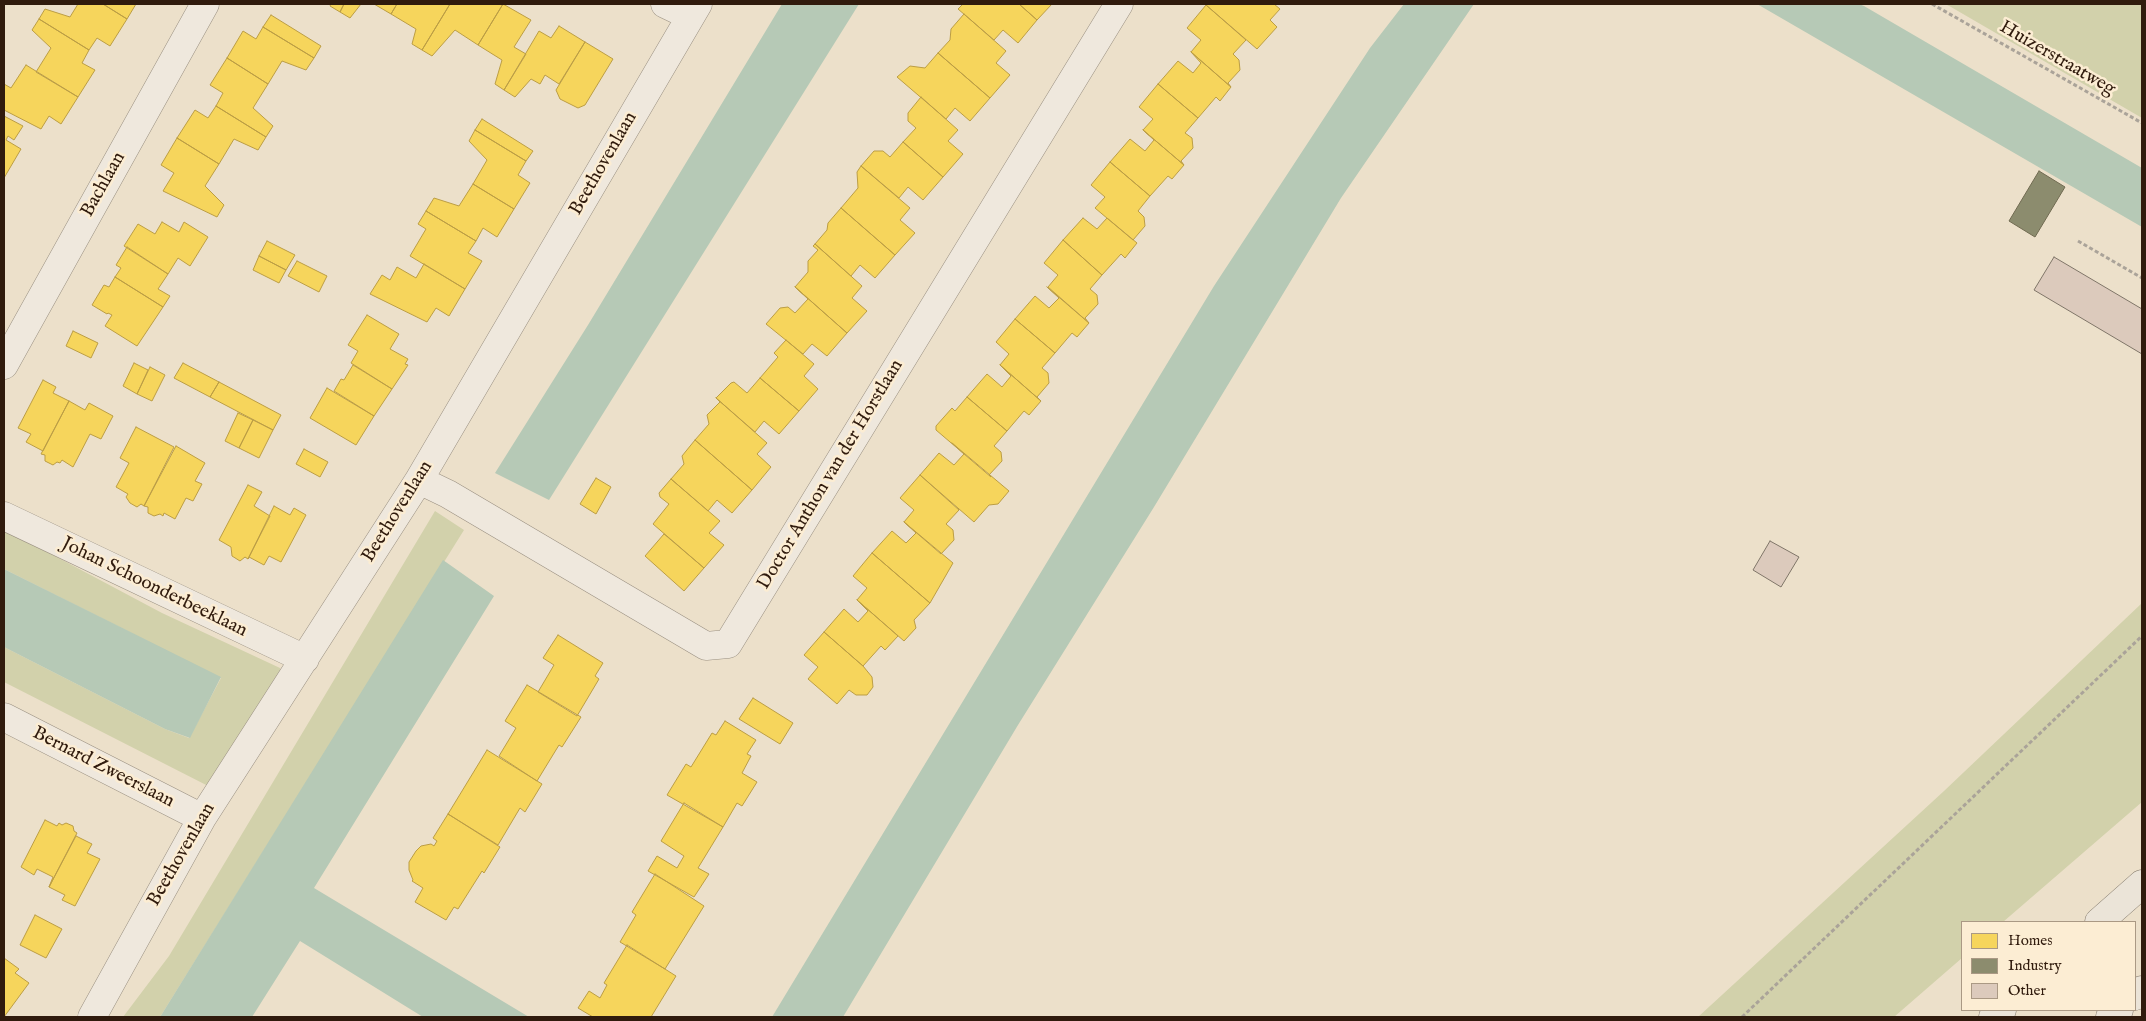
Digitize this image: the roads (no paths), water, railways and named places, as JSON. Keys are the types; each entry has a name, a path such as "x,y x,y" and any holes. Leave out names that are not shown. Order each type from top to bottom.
{"highway":[{"path":"2100,921 2142,884"}],"street":[{"name":"Bachlaan","path":"4,365 205,4"},
{"path":"665,4 694,10"},
{"name":"Doctor Anthon van der Horstlaan","path":"419,480 448,494 706,646 728,644 1119,4"},
{"name":"Beethovenlaan","path":"92,1017 202,818 419,480 694,10"},
{"name":"Johan Schoonderbeeklaan","path":"4,516 305,660"},
{"name":"Bernard Zweerslaan","path":"4,717 202,818"}]}
